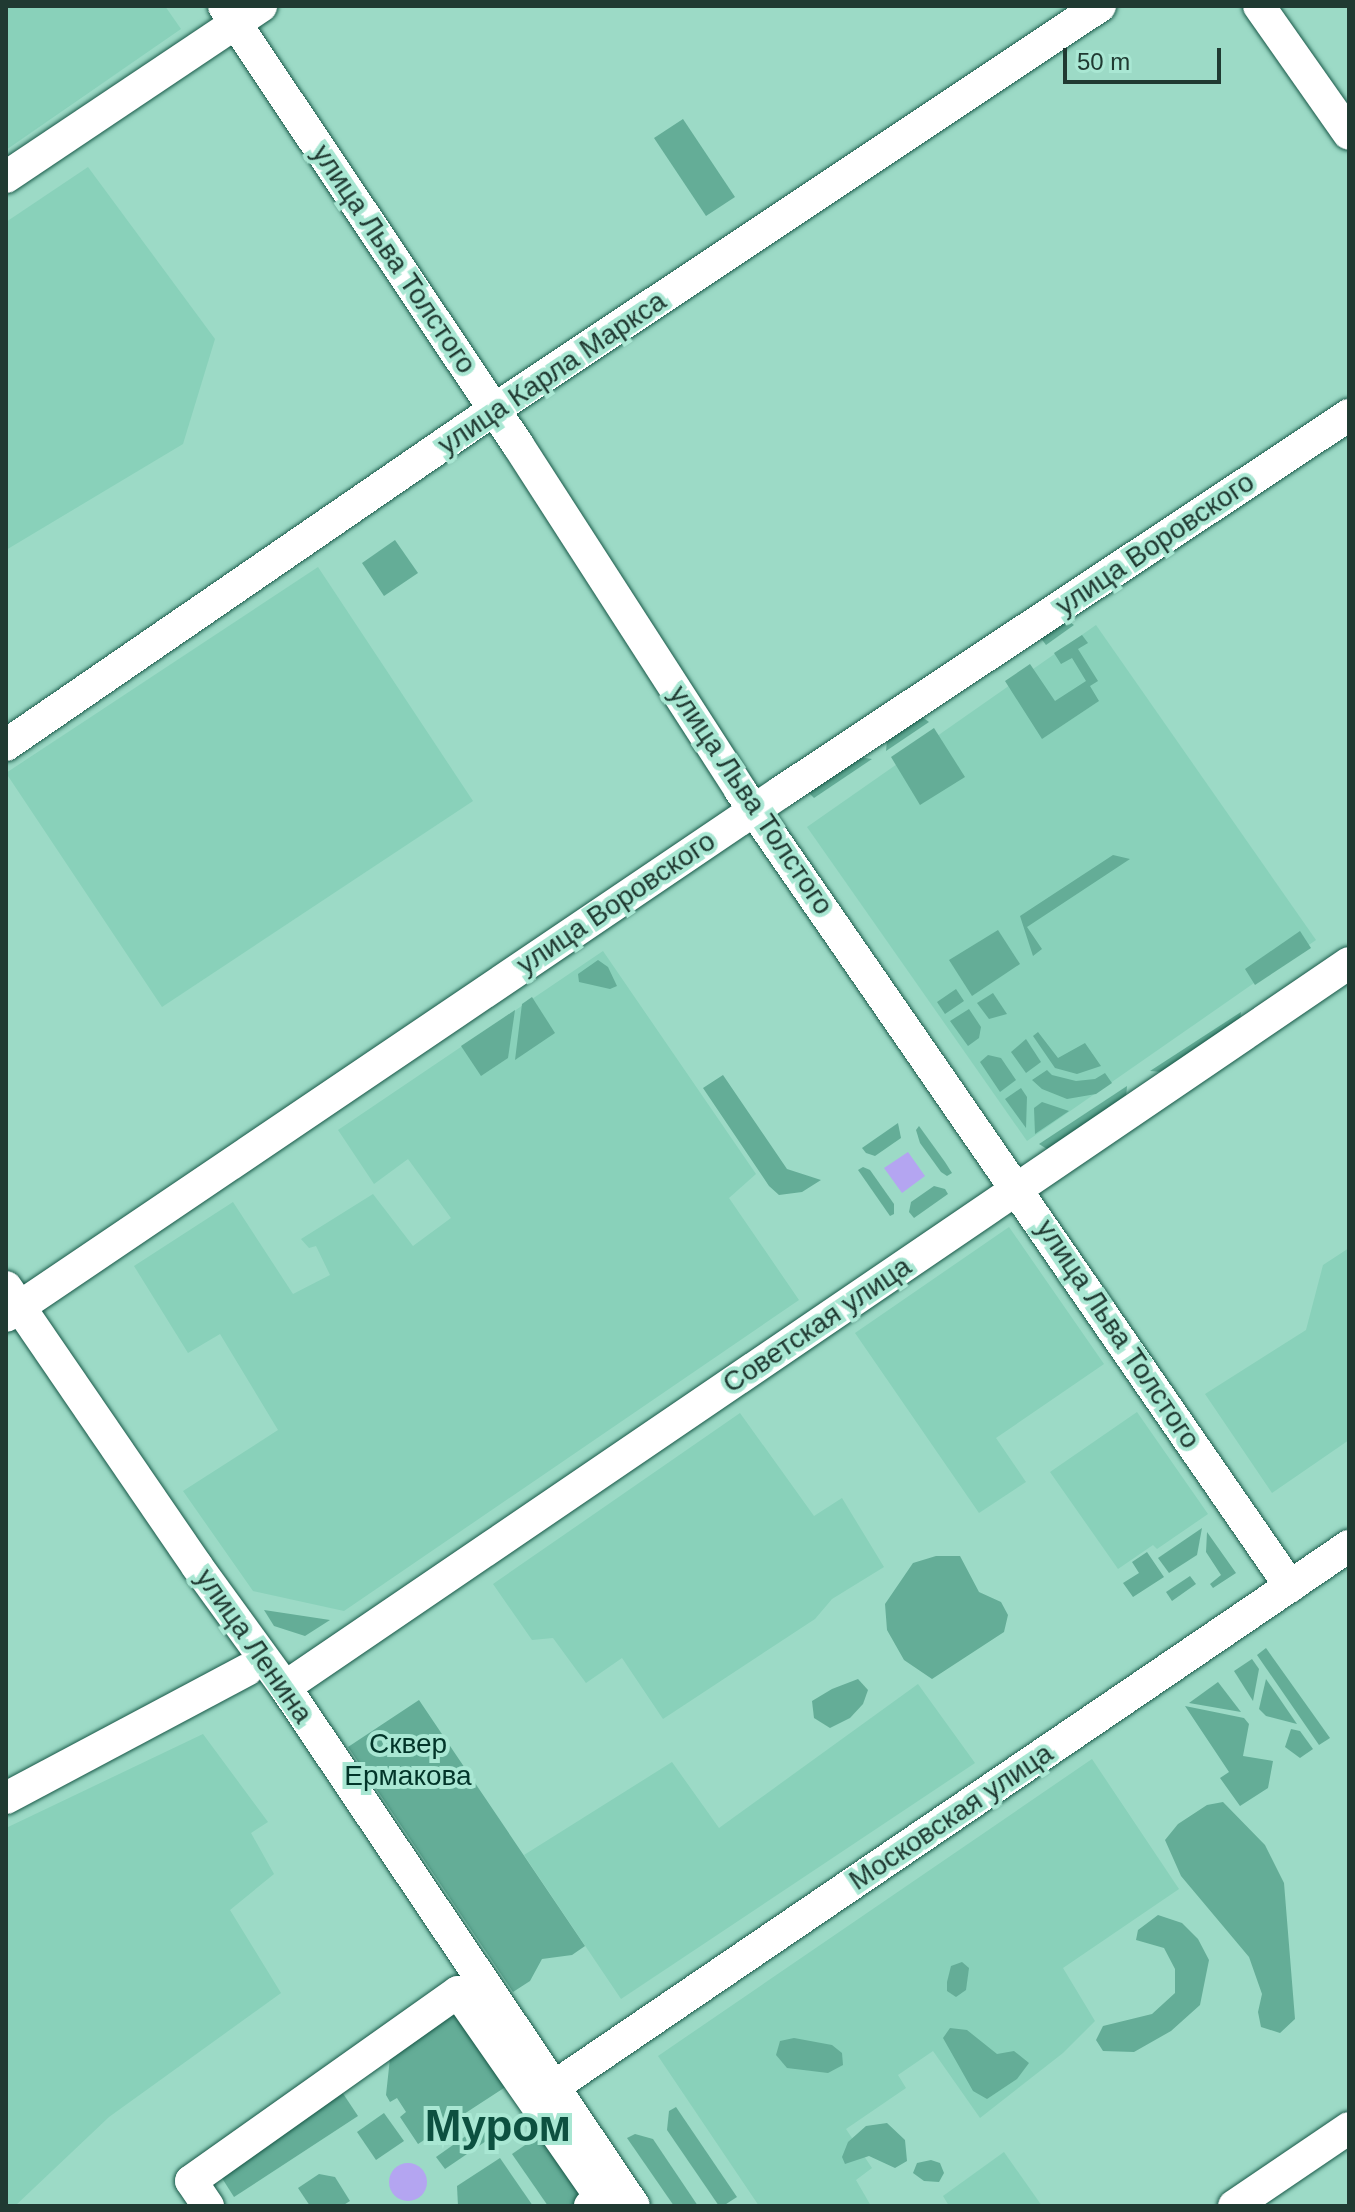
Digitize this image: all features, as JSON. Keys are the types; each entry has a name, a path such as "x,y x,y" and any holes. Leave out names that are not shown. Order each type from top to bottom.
{"street":[{"name":"улица Карла Маркса","path":"6,745 495,409 1100,6"},
{"path":"1259,6 1349,134"},
{"name":"улица Льва Толстого","path":"240,12 754,810 1290,1586"},
{"path":"6,177 240,12"},
{"name":"улица Воровского","path":"10,1303 1349,415"},
{"name":"Советская улица","path":"285,1687 1349,963"},
{"name":"улица Ленина","path":"10,1303 285,1687 634,2206"},
{"name":"Московская улица","path":"552,2088 1349,1546"},
{"path":"6,1798 247,1670"},
{"path":"208,2206 191,2181 458,1992 602,2199 590,2206"},
{"path":"398,2019 451,1999"},
{"path":"1234,2206 1349,2128"}],"shaded area":[{"path":"6,6 165,6 181,29 6,150"},
{"path":"88,167 215,339 183,444 6,550 6,222"},
{"path":"318,567 473,801 162,1007 6,773"},
{"path":"1096,625 1316,940 1027,1141 807,827"},
{"path":"603,951 756,1174 729,1198 799,1300 344,1611 253,1591 183,1491 278,1430 220,1334 188,1353 134,1266 233,1202 293,1294 330,1275 316,1246 309,1248 301,1239 373,1194 413,1246 451,1218 408,1159 374,1184 338,1130"},
{"path":"908,1152 925,1176 902,1193 884,1168"},
{"path":"1009,1227 1104,1364 996,1438 1026,1482 979,1513 855,1333"},
{"path":"1349,1248 1349,1440 1272,1493 1205,1394 1306,1330 1323,1265"},
{"path":"1137,1412 1208,1514 1157,1549 1153,1545 1118,1569 1050,1472"},
{"path":"740,1413 814,1516 842,1498 884,1567 832,1599 815,1619 663,1719 622,1658 586,1683 553,1638 532,1640 493,1584"},
{"path":"918,1684 975,1763 621,1999 524,1855 672,1762 719,1828"},
{"path":"203,1734 268,1822 251,1833 274,1874 230,1910 281,1993 109,2117 15,2206 6,2206 6,1828"},
{"path":"1092,1759 1179,1889 1063,1968 1095,2021 1063,2053 980,2118 933,2051 898,2075 906,2088 846,2129 872,2168 856,2180 871,2206 759,2206 658,2056"},
{"path":"1004,2152 1042,2206 949,2206 943,2196"},
{"path":"408,2163 421,2169 427,2182 421,2195 408,2201 395,2195 389,2182 395,2169"}],"green space":[{"path":"683,119 735,197 706,216 654,138"},
{"path":"395,540 418,573 384,596 362,563"},
{"path":"1067,620 1074,625 1046,645 1040,637"},
{"path":"1082,635 1088,643 1078,649 1098,681 1090,686 1099,701 1042,739 1005,681 1030,664 1055,701 1086,681 1072,658 1061,664 1054,653"},
{"path":"922,717 929,722 886,751 887,741"},
{"path":"934,728 965,777 920,805 891,757"},
{"path":"859,757 872,759 814,798 808,792"},
{"path":"1113,855 1130,859 1027,927 1042,949 1033,956 1020,916"},
{"path":"998,930 1020,964 972,996 949,960"},
{"path":"1300,931 1311,948 1255,985 1245,969"},
{"path":"598,960 608,967 617,986 610,989 579,982 578,974"},
{"path":"956,989 964,1001 945,1014 937,1002"},
{"path":"993,993 1007,1014 989,1019 977,1003"},
{"path":"532,997 555,1033 515,1060 522,1004"},
{"path":"969,1009 981,1027 979,1038 968,1046 950,1021"},
{"path":"515,1010 508,1058 481,1076 461,1046"},
{"path":"1241,1012 1240,1021 1162,1072 1150,1071"},
{"path":"1038,1032 1058,1058 1085,1043 1101,1066 1077,1074 1055,1068 1033,1036"},
{"path":"1026,1039 1041,1062 1026,1073 1011,1052"},
{"path":"988,1055 1001,1058 1016,1080 1000,1092 980,1062"},
{"path":"1047,1070 1052,1075 1076,1081 1095,1079 1105,1073 1112,1083 1096,1094 1067,1099 1042,1089 1032,1080"},
{"path":"723,1075 787,1169 821,1180 802,1192 779,1195 769,1186 703,1088"},
{"path":"1127,1086 1126,1097 1047,1149 1039,1144"},
{"path":"1021,1088 1027,1097 1026,1128 1005,1099"},
{"path":"1042,1102 1069,1111 1035,1134 1034,1108"},
{"path":"898,1123 901,1138 875,1156 866,1153 862,1148"},
{"path":"919,1126 952,1173 947,1176 941,1172 920,1143 916,1130"},
{"path":"863,1167 870,1170 894,1204 894,1214 890,1216 858,1170"},
{"path":"934,1186 945,1189 948,1194 914,1218 909,1212 911,1202"},
{"path":"1202,1528 1197,1555 1169,1573 1158,1558"},
{"path":"1207,1532 1236,1573 1213,1588 1210,1584 1221,1575 1206,1552"},
{"path":"1147,1552 1164,1577 1133,1597 1123,1583 1139,1573 1132,1562"},
{"path":"936,1556 960,1556 979,1592 1001,1602 1008,1615 1004,1632 932,1679 904,1660 887,1630 885,1604 913,1563"},
{"path":"1190,1576 1196,1584 1172,1601 1166,1592"},
{"path":"264,1610 330,1620 305,1636 274,1626"},
{"path":"1266,1648 1330,1738 1319,1745 1257,1655"},
{"path":"1252,1659 1259,1669 1253,1701 1234,1671"},
{"path":"858,1679 868,1690 863,1704 850,1718 830,1728 814,1718 812,1701"},
{"path":"1266,1679 1297,1724 1266,1716 1259,1709"},
{"path":"1218,1682 1241,1712 1189,1703"},
{"name":"Сквер Ермакова","path":"419,1700 585,1946 572,1955 542,1959 530,1981 513,1992 348,1747"},
{"path":"1185,1706 1244,1718 1249,1724 1243,1756 1273,1761 1268,1788 1240,1806 1220,1778 1229,1772"},
{"path":"1291,1729 1300,1731 1313,1749 1300,1758 1285,1747"},
{"path":"1223,1802 1265,1845 1284,1883 1295,2019 1280,2033 1261,2027 1258,2012 1262,1994 1249,1957 1181,1876 1165,1840 1178,1824 1207,1805"},
{"path":"1158,1915 1182,1923 1198,1939 1209,1960 1200,2005 1171,2031 1134,2052 1103,2051 1096,2040 1103,2026 1152,2014 1175,1993 1175,1969 1164,1948 1136,1940 1138,1930"},
{"path":"962,1962 969,1968 966,1990 956,1997 947,1991 947,1982 951,1966"},
{"path":"458,2005 510,2084 418,2144 400,2117 406,2112 397,2098 390,2102 386,2095 391,2049"},
{"path":"950,2028 967,2030 997,2054 1014,2051 1029,2063 1017,2079 987,2099 973,2091 943,2038"},
{"path":"794,2038 832,2045 842,2053 843,2065 828,2073 787,2068 776,2055 780,2041"},
{"path":"336,2083 358,2116 234,2197 213,2164"},
{"path":"676,2107 737,2197 723,2206 719,2206 667,2130 669,2111"},
{"path":"384,2113 404,2141 376,2160 357,2132"},
{"path":"887,2123 905,2140 907,2161 895,2168 869,2156 845,2164 842,2157 848,2142 866,2126"},
{"path":"480,2126 489,2139 445,2169 436,2157"},
{"path":"547,2130 592,2198 580,2206 548,2206 512,2154"},
{"path":"635,2134 653,2139 698,2206 674,2206 627,2138"},
{"path":"500,2158 533,2206 458,2206 457,2186"},
{"path":"931,2160 940,2163 944,2173 939,2182 924,2181 913,2173 917,2163"},
{"path":"319,2174 335,2177 350,2201 342,2206 310,2206 298,2188"}],"district":[{"name":"Муром","path":"498,2126"}]}
